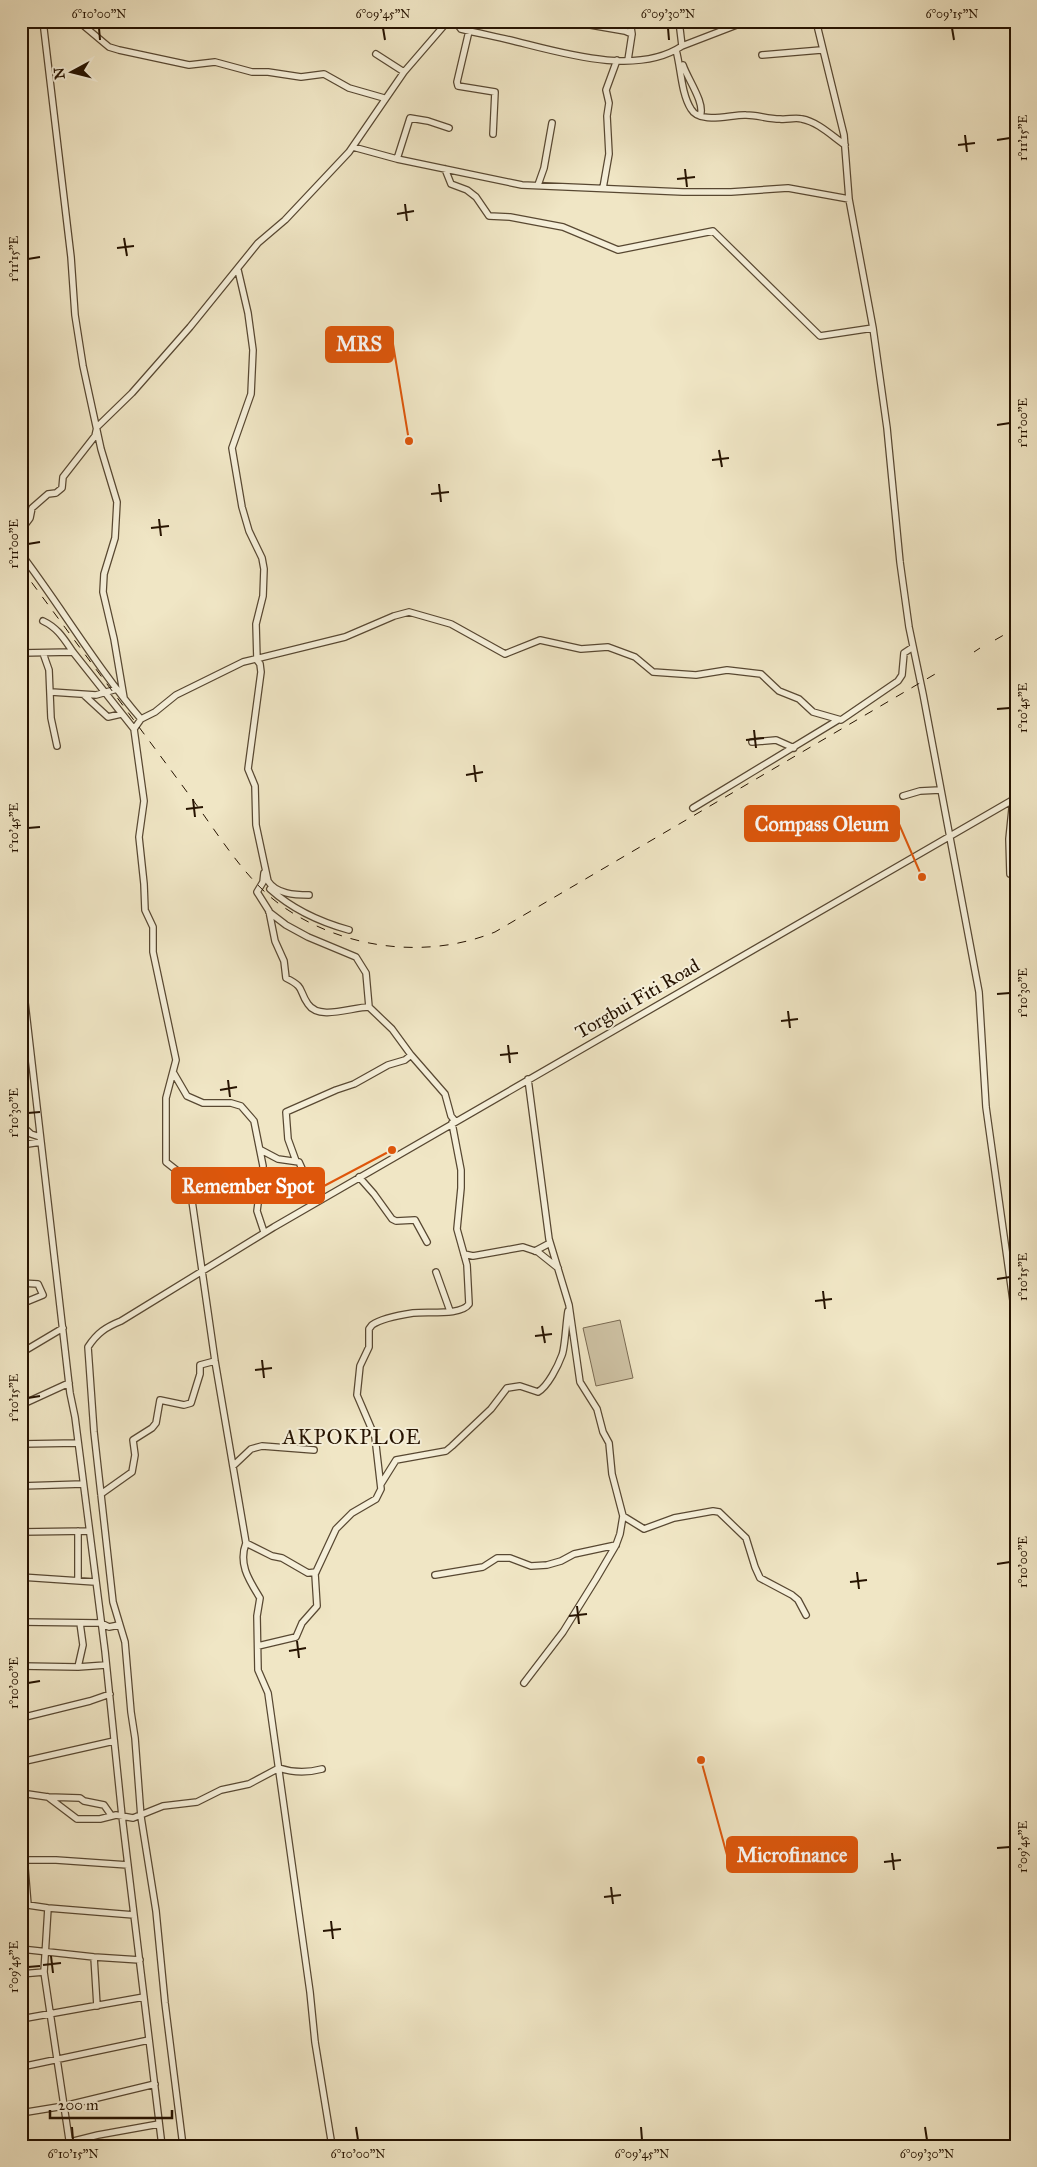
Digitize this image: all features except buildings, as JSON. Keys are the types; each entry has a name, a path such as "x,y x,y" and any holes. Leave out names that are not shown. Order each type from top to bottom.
{"street":[{"path":"43,21 71,257 75,315 83,366 117,502 115,538 104,574 103,592 114,639 124,698"},
{"path":"78,21 109,47 120,50 189,65 215,62 252,72 268,72 301,77 324,74 349,88 384,98"},
{"path":"21,530 30,518 32,508 48,494 56,493 62,488 63,477 95,436 97,427 145,378 238,270 242,262 258,243 285,220 353,147 384,98 448,21"},
{"path":"455,21 461,29 469,31 577,56 617,60 658,57 747,21"},
{"path":"567,21 625,31 632,34"},
{"path":"628,60 632,34 630,21"},
{"path":"679,21 678,57 690,108 700,116 731,117 744,114 766,118 801,118 817,125 845,145"},
{"path":"816,21 821,50 844,134 848,199 873,328 887,428 900,562 913,647 979,992 986,1107 1016,1322"},
{"path":"469,31 457,82 458,86 495,92 493,134"},
{"path":"762,55 821,50"},
{"path":"376,54 404,72"},
{"path":"678,57 699,99 702,110 700,116"},
{"path":"603,188 609,154 607,116 609,105 606,90 617,60"},
{"path":"397,159 410,118 428,121 449,128"},
{"path":"538,185 544,168 552,123"},
{"path":"353,147 397,159 522,185 721,192 788,188 848,199"},
{"path":"445,169 451,184 466,190 476,197 489,216 510,217 562,227 618,250 713,231 820,336 873,328"},
{"path":"238,270 248,313 253,350 251,394 232,448 242,506 249,531 262,558 264,569 263,596 256,624 257,660 260,664 261,672 248,769 256,786 255,815 265,868 271,887 294,895 309,896"},
{"path":"21,554 48,588 83,643 141,719"},
{"path":"134,729 141,719 155,712 176,695 243,662 345,637 394,616 410,612 451,624 505,654 540,640 581,649 608,647 636,657 653,672 696,676 727,670 761,674 779,691 799,699 813,712 838,720"},
{"path":"43,621 52,625 59,632 134,729 144,801 139,837 145,910 153,927 153,952 176,1060 166,1098 166,1162 190,1180 215,1362 246,1543 242,1554 246,1576 260,1598 257,1616 258,1670 268,1692 280,1768 315,2042 332,2146"},
{"path":"693,808 856,711 898,681 902,675 904,653 913,647"},
{"path":"21,653 73,652"},
{"path":"43,653 49,670 51,718 57,746"},
{"path":"51,692 84,694 105,693 117,689"},
{"path":"84,694 108,717 121,714"},
{"path":"752,742 776,740 794,748"},
{"path":"903,796 920,791 940,790"},
{"path":"1010,874 1009,839 1015,798"},
{"name":"Torgbui Fiti Road","path":"184,2146 165,2003 156,1910 141,1817 125,1642 113,1602 88,1347 95,1336 107,1326 120,1321 274,1226 1015,798"},
{"path":"265,868 258,892 269,911 275,941 284,961 286,978 303,990 309,1006 320,1012 369,1008"},
{"path":"262,882 279,897 309,915 349,930"},
{"path":"258,1646 296,1637 302,1622 317,1606 318,1602 314,1583 316,1572 336,1529 352,1513 376,1499 381,1489 375,1437 357,1395 360,1366 369,1347 369,1329 372,1325 383,1320 414,1313 438,1314 461,1309 469,1304 467,1265 457,1229 461,1170 453,1122 445,1094 411,1055 392,1029 369,1008 366,973 356,957 308,938 286,925 269,911"},
{"path":"21,968 69,1383 110,1694 122,1816 162,2146"},
{"path":"317,1202 302,1166 296,1161 288,1139 286,1112 354,1084 388,1065 405,1060 411,1055"},
{"path":"173,1072 178,1077 182,1090 187,1096 196,1101 203,1103 231,1103 241,1106 248,1112 257,1128 261,1150 263,1166 257,1211 264,1232"},
{"path":"524,1683 563,1632 616,1545 623,1516 612,1474 609,1443 603,1432 597,1409 580,1382 569,1305 550,1243 528,1079"},
{"path":"21,1125 31,1134 41,1139"},
{"path":"21,1145 41,1139"},
{"path":"261,1150 278,1159 296,1161"},
{"path":"358,1177 374,1194 392,1219 396,1221 415,1220 428,1242"},
{"path":"535,1250 550,1243"},
{"path":"464,1254 473,1256 523,1247 535,1250 558,1268"},
{"path":"467,1265 473,1256"},
{"path":"436,1272 450,1310"},
{"path":"21,1283 38,1284 43,1295 21,1304"},
{"path":"381,1484 396,1460 446,1450 452,1446 491,1409 507,1388 513,1386 538,1392 541,1390 551,1378 563,1354 569,1305"},
{"path":"21,1353 63,1328"},
{"path":"101,1494 132,1472 136,1456 133,1440 152,1428 156,1423 160,1400 184,1405 191,1403 198,1380 200,1365 215,1362"},
{"path":"21,1405 69,1383"},
{"path":"21,1444 78,1442"},
{"path":"233,1466 251,1449 262,1446 314,1450"},
{"path":"21,1486 83,1484"},
{"path":"623,1516 644,1529 674,1518 713,1511 719,1512 746,1538 754,1567 760,1578 792,1595 798,1600 806,1615"},
{"path":"78,1530 78,1580"},
{"path":"21,1532 89,1531"},
{"path":"246,1543 272,1556 282,1558 308,1573 316,1572"},
{"path":"435,1575 483,1567 498,1558 510,1558 531,1566 547,1565 561,1562 574,1554 616,1545"},
{"path":"21,1577 95,1582"},
{"path":"21,1622 101,1623 108,1627 119,1625"},
{"path":"78,1667 82,1645 80,1623"},
{"path":"21,1666 78,1667 106,1665"},
{"path":"21,1718 90,1701 110,1694"},
{"path":"21,1762 114,1741"},
{"path":"48,1797 77,1819 100,1819 111,1816 141,1817 163,1806 197,1802 221,1790 249,1784 280,1768"},
{"path":"280,1768 289,1772 306,1772 322,1769"},
{"path":"21,1793 48,1797 80,1798 84,1801 104,1806 111,1816"},
{"path":"21,1820 26,1860 25,1904 48,1908 134,1915"},
{"path":"26,1860 128,1865"},
{"path":"48,1908 44,1972 70,2144 98,2135 159,2124"},
{"path":"21,1949 140,1960"},
{"path":"94,1957 97,2006"},
{"path":"21,1974 44,1972"},
{"path":"21,2019 144,1997"},
{"path":"21,2067 149,2040"},
{"path":"21,2113 64,2106 155,2084"}],"shaded area":[{"path":"620,1320 633,1378 596,1386 583,1328"}],"railway":[{"path":"21,568 232,855 256,883 282,906 306,921 358,941 386,946 441,946 469,941 495,932 942,670"},
{"path":"995,640 1016,628"},
{"path":"974,652 980,648"}],"place":[{"name":"MRS","path":"409,441"},
{"name":"Compass Oleum","path":"922,877"},
{"name":"Remember Spot","path":"392,1150"},
{"name":"Microfinance","path":"701,1760"}],"district":[{"name":"AKPOKPLOE","path":"352,1437"}]}
